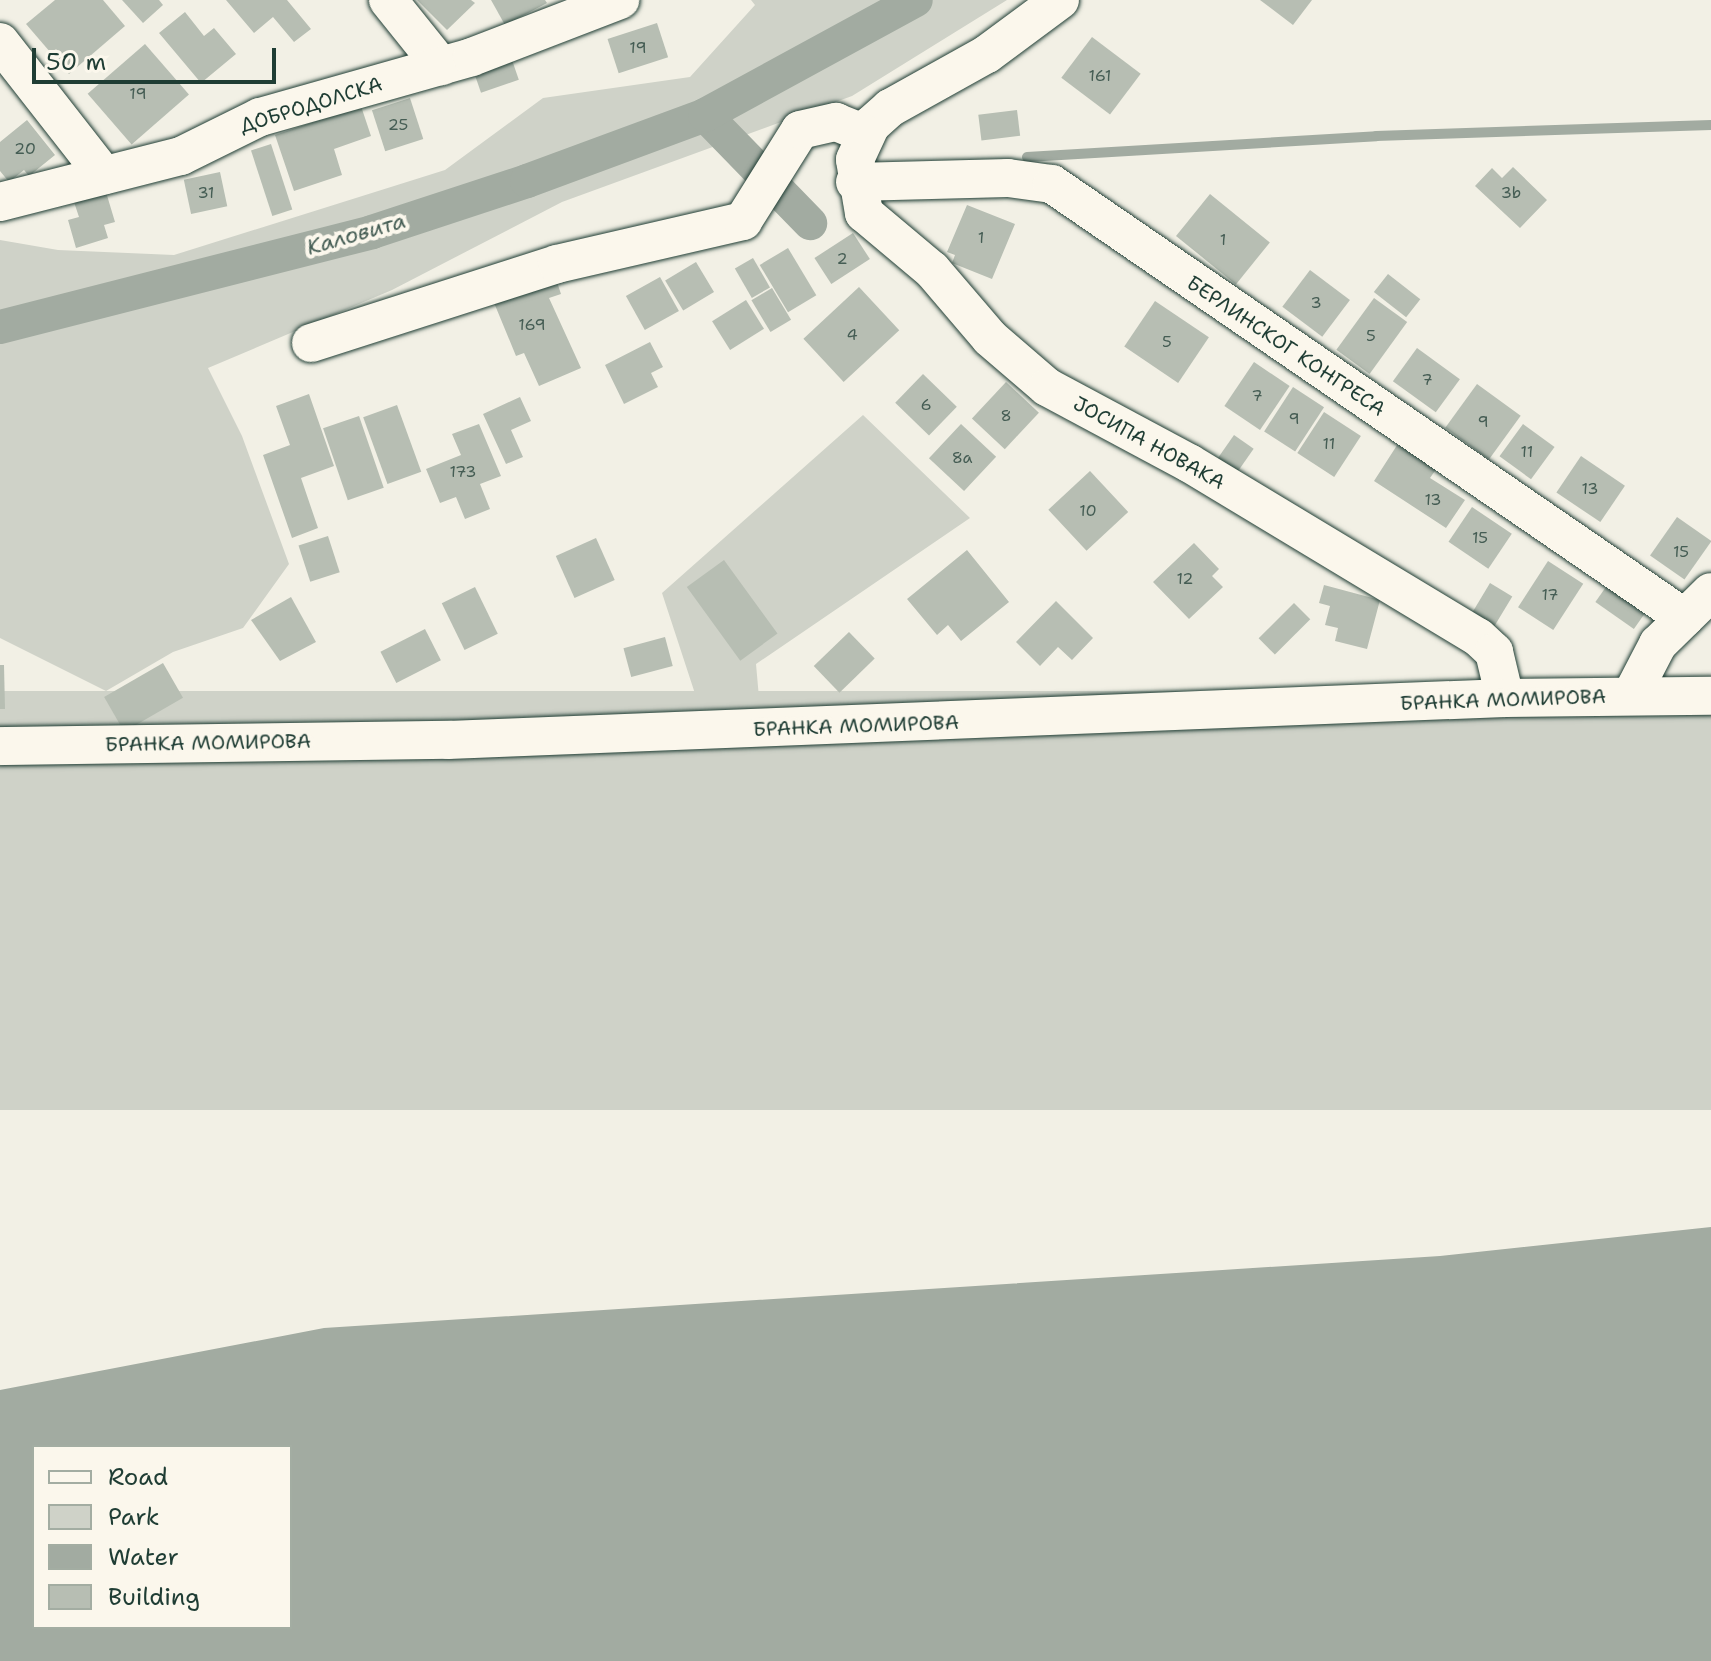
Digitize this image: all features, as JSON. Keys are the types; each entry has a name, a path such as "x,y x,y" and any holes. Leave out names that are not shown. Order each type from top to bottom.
{"street":[{"path":"388,0 441,66"},
{"name":"ДОБРОДОЛСКА","path":"0,202 181,156 260,117 441,66 620,0"},
{"path":"855,182 865,134 890,108 987,54 1060,0"},
{"path":"0,42 104,175"},
{"path":"311,343 557,264 743,221 771,179 792,137 808,125 844,123 865,134"},
{"name":"БЕРЛИНСКОГ КОНГРЕСА","path":"855,182 1008,178 1052,184 1698,605"},
{"name":"ЈОСИПА НОВАКА","path":"855,182 873,223 932,270 1019,366 1478,637 1494,652 1505,698"},
{"path":"1631,696 1642,667 1698,605"},
{"name":"БРАНКА МОМИРОВА","path":"0,746 464,740 1505,698 1711,696"}],"green space":[{"path":"751,0 1007,0 852,96 562,202 392,290 208,368 242,436 289,564 243,628 173,652 106,691 0,638 0,240 58,250 174,255 445,170 543,98 690,77 755,5"},
{"path":"863,415 970,518 756,664 760,709 702,715 662,593"},
{"path":"0,691 1711,691 1711,1110 0,1110"}],"water":[{"path":"1711,1227 1711,1661 0,1661 0,1390 324,1328 1440,1256"}],"building":[{"path":"55,0 103,0 125,26 69,74 26,24"},
{"path":"122,0 159,0 163,5 143,23"},
{"path":"226,0 287,0 311,29 294,42 273,17 254,33"},
{"path":"417,0 471,0 475,3 447,30"},
{"path":"491,0 545,0 547,3 505,25"},
{"path":"1260,0 1312,0 1293,25"},
{"path":"185,12 204,36 214,28 236,54 201,83 159,33"},
{"path":"657,23 668,57 619,73 608,39"},
{"path":"1092,37 1141,74 1110,114 1061,78"},
{"path":"145,44 189,95 132,144 88,94"},
{"path":"511,57 519,80 481,93 473,70"},
{"path":"410,98 423,139 385,151 372,110"},
{"path":"361,106 371,136 334,149 342,175 294,191 275,135"},
{"path":"1017,110 1020,136 981,141 978,115"},
{"path":"27,120 55,155 29,176 24,170 9,182 0,171 0,142"},
{"path":"271,144 292,210 272,216 251,150"},
{"path":"1513,167 1547,200 1520,228 1475,186 1492,168 1502,178"},
{"path":"220,172 227,206 191,214 184,180"},
{"path":"106,192 115,222 104,225 108,238 76,248 68,220 79,217 74,202"},
{"path":"1210,194 1270,242 1236,284 1176,236"},
{"path":"967,205 1015,224 992,279 952,263 955,255 947,252"},
{"path":"853,233 870,259 831,284 814,258"},
{"path":"788,248 816,295 788,312 760,265"},
{"path":"753,258 770,287 752,298 735,268"},
{"path":"696,262 714,292 683,311 665,281"},
{"path":"553,270 561,294 549,298 581,368 539,386 524,353 516,356 490,293"},
{"path":"1310,270 1350,300 1322,337 1282,307"},
{"path":"1388,274 1420,299 1406,317 1374,292"},
{"path":"660,277 679,311 645,330 626,296"},
{"path":"859,287 899,330 844,382 803,339"},
{"path":"772,288 791,320 770,332 751,300"},
{"path":"1374,298 1407,322 1370,374 1336,350"},
{"path":"746,300 764,329 730,350 712,321"},
{"path":"1155,301 1209,337 1178,383 1124,347"},
{"path":"650,342 663,367 651,373 658,387 624,404 605,365"},
{"path":"1417,348 1460,379 1436,412 1393,381"},
{"path":"1254,362 1290,386 1260,430 1224,406"},
{"path":"923,374 957,407 929,435 895,403"},
{"path":"1006,382 1039,413 1005,449 972,419"},
{"path":"1477,384 1521,416 1489,459 1445,428"},
{"path":"1293,387 1324,407 1295,452 1264,431"},
{"path":"309,394 334,466 301,478 318,528 292,538 263,455 290,445 276,406"},
{"path":"520,397 531,421 511,430 523,457 506,464 483,414"},
{"path":"397,405 421,472 387,484 363,417"},
{"path":"1324,412 1361,436 1334,477 1297,453"},
{"path":"359,416 384,488 348,500 323,428"},
{"path":"479,424 501,476 480,484 490,509 465,519 456,497 440,503 426,469 461,455 452,434"},
{"path":"961,424 996,457 964,491 929,458"},
{"path":"1523,424 1555,447 1531,479 1499,456"},
{"path":"1234,435 1254,449 1234,477 1214,464"},
{"path":"1401,439 1439,465 1430,478 1465,500 1446,528 1374,481"},
{"path":"1581,456 1625,486 1600,522 1556,492"},
{"path":"1090,471 1128,512 1087,551 1048,510"},
{"path":"1472,507 1512,534 1488,569 1449,542"},
{"path":"1677,517 1711,541 1684,580 1650,556"},
{"path":"328,536 340,572 310,582 299,546"},
{"path":"596,538 615,580 575,598 556,556"},
{"path":"1194,543 1219,569 1212,576 1223,587 1189,619 1153,582"},
{"path":"967,550 1009,602 961,641 948,625 937,635 907,599"},
{"path":"724,560 777,634 740,661 687,587"},
{"path":"1548,561 1583,584 1553,630 1518,607"},
{"path":"1490,583 1512,596 1492,630 1470,616"},
{"path":"1608,584 1647,611 1634,629 1595,602"},
{"path":"1324,585 1380,600 1367,649 1335,641 1338,628 1325,625 1330,606 1319,603"},
{"path":"475,587 498,634 465,650 442,603"},
{"path":"291,597 316,642 280,661 251,620"},
{"path":"1056,601 1093,638 1072,660 1058,647 1040,666 1016,642"},
{"path":"1294,603 1310,619 1275,655 1259,638"},
{"path":"425,629 441,660 396,683 380,652"},
{"path":"849,632 875,659 839,693 814,666"},
{"path":"665,637 673,666 631,677 623,648"},
{"path":"163,663 183,698 124,732 104,697"},
{"path":"0,665 4,665 5,709 0,709"}],"waterway":[{"name":"Каловита","path":"0,327 372,232 527,181 705,115 916,0"},
{"name":"Каловита","path":"705,115 810,223"},
{"path":"1027,157 1376,136 1711,125"}]}
